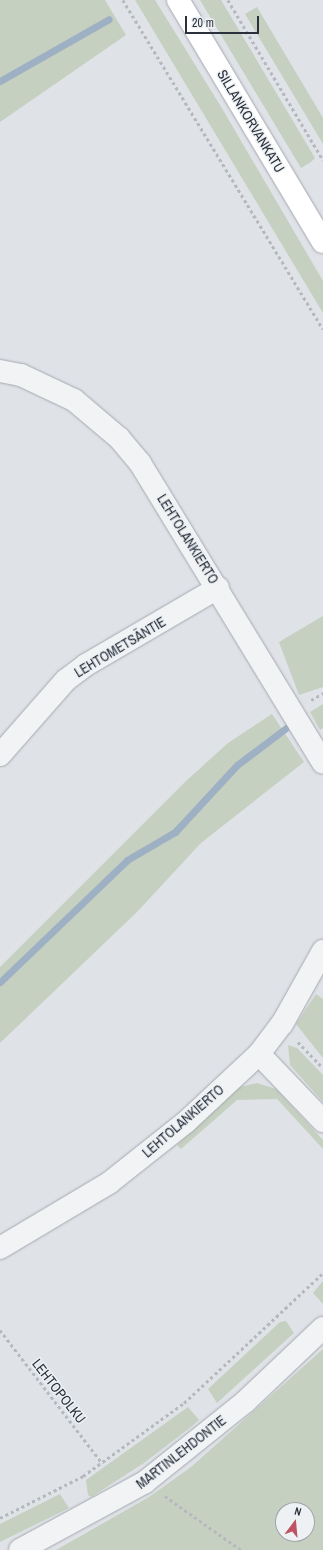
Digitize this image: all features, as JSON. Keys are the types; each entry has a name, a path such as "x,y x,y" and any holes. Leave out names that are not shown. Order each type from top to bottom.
{"main road":[{"name":"SILLANKORVANKATU","path":"178,0 323,242"}],"street":[{"name":"LEHTOLANKIERTO","path":"0,371 21,375 52,388 96,417 119,438 140,463 218,588 323,763"},
{"name":"LEHTOMETSÄNTIE","path":"0,755 66,680 86,664 218,588"},
{"name":"LEHTOLANKIERTO","path":"0,1248 108,1183 186,1122 259,1054 282,1024 323,951"},
{"path":"259,1054 323,1121"},
{"name":"MARTINLEHDONTIE","path":"20,1550 145,1482 241,1406 323,1328"}],"path":[{"path":"124,0 323,329"},
{"path":"228,0 323,160"},
{"path":"282,1024 323,1068"},
{"path":"0,1518 69,1484 102,1463 204,1386 323,1273"},
{"name":"LEHTOPOLKU","path":"0,1330 102,1463"},
{"path":"145,1482 241,1550"}],"green space":[{"path":"0,0 105,0 126,35 0,122"},
{"path":"135,0 155,0 223,110 323,281 323,313"},
{"path":"200,0 221,0 315,158 311,162 301,168"},
{"path":"257,7 323,118 323,144 245,14"},
{"path":"323,616 323,687 299,695 279,642"},
{"path":"323,704 323,728 320,730 310,712"},
{"path":"272,714 304,762 201,843 137,912 0,1043 0,967 186,781 228,743"},
{"path":"316,994 323,999 323,1058 296,1024"},
{"path":"288,1045 297,1048 323,1075 323,1102 290,1065"},
{"path":"257,1083 276,1089 323,1140 323,1149 277,1099 237,1100 181,1149 177,1145 239,1087"},
{"path":"323,1281 323,1304 313,1293"},
{"path":"286,1321 294,1333 217,1403 208,1389 280,1322"},
{"path":"323,1349 323,1550 56,1550 149,1497 191,1467"},
{"path":"188,1407 199,1420 144,1463 91,1497 88,1495 86,1480"},
{"path":"60,1494 69,1508 0,1542 0,1524"}],"waterway":[{"path":"0,81 109,19"},
{"path":"0,982 127,860 175,832 237,765 286,728"}]}
